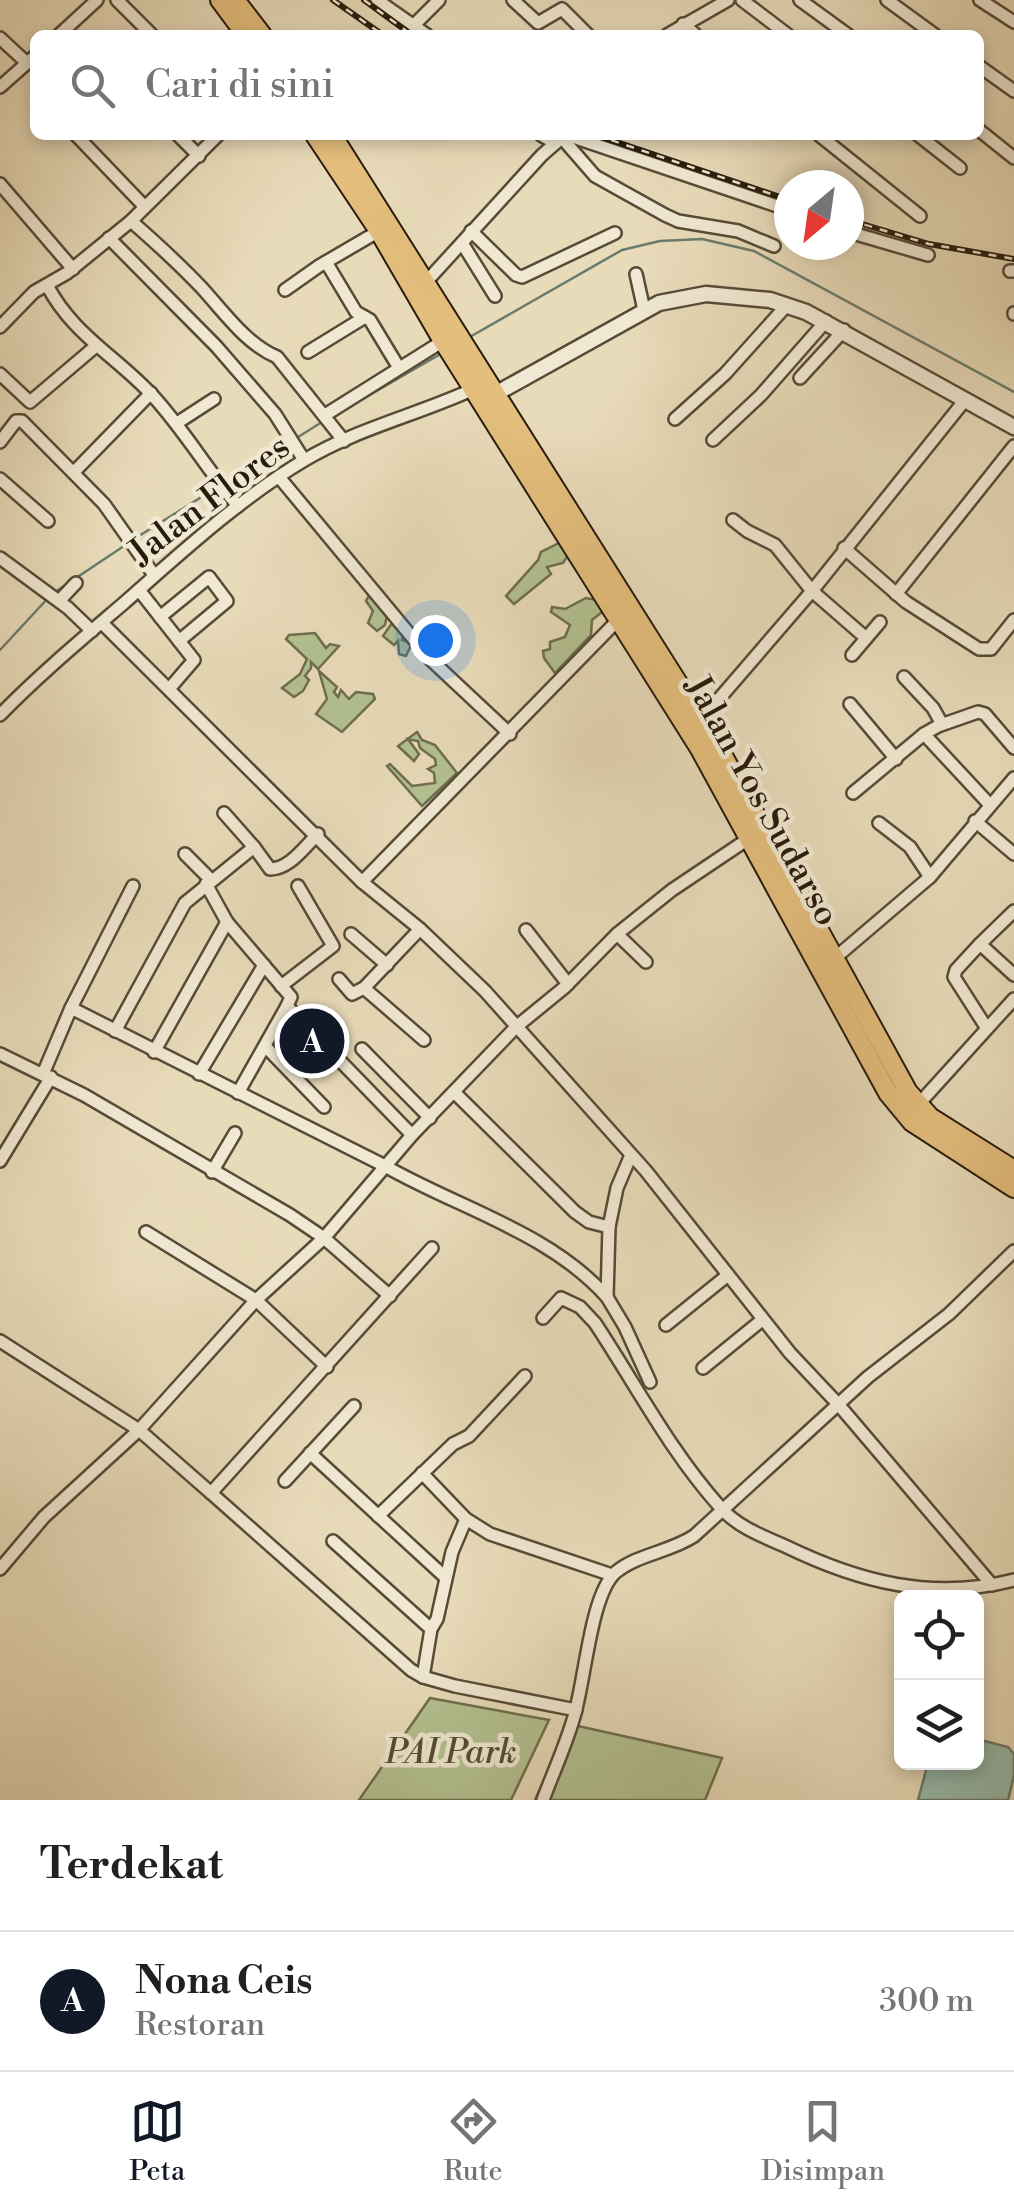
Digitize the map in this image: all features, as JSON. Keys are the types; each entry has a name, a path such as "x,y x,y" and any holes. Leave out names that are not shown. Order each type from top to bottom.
{"highway":[{"path":"220,0 242,30"},
{"path":"235,0 258,30"},
{"path":"318,140 420,287"},
{"path":"335,140 485,395"},
{"name":"Jalan Yos Sudarso","path":"485,395 618,620 835,958 913,1112 1014,1170"},
{"name":"Jalan Yos Sudarso","path":"485,395 717,746 756,834 778,897 879,1077 913,1112 1014,1188"}],"street":[{"path":"64,30 97,0"},
{"path":"117,0 147,30"},
{"path":"377,0 418,30"},
{"path":"412,26 439,0"},
{"path":"513,0 538,23 562,9 583,30"},
{"path":"674,30 728,0"},
{"path":"742,0 781,30"},
{"path":"800,0 841,30"},
{"path":"887,0 929,30"},
{"path":"980,0 1014,22"},
{"path":"71,24 77,30"},
{"path":"683,24 690,30"},
{"path":"0,38 30,58"},
{"path":"0,87 30,60"},
{"path":"984,70 1014,92"},
{"path":"984,134 1014,158"},
{"path":"81,140 144,206"},
{"path":"183,140 199,156"},
{"path":"0,327 34,292 73,269 131,221 213,140"},
{"path":"420,287 560,140"},
{"path":"564,140 596,176 665,215 678,221 738,231 774,246"},
{"path":"568,140 774,205"},
{"path":"825,140 920,216"},
{"path":"924,140 960,168"},
{"path":"0,184 73,269"},
{"path":"131,221 241,331 277,357 344,441"},
{"path":"285,290 379,231"},
{"path":"471,231 516,275 522,276 615,233"},
{"path":"864,236 928,255"},
{"path":"109,238 216,346 276,414 304,460"},
{"path":"462,242 496,296"},
{"path":"326,262 356,312 365,317 400,368"},
{"path":"636,274 644,310"},
{"path":"47,285 58,307 150,393 177,424 238,506"},
{"path":"485,395 644,310 706,294 770,300 826,321 1014,427"},
{"path":"674,419 725,374 786,305"},
{"path":"308,352 365,317"},
{"path":"713,440 761,395 826,321"},
{"path":"800,378 844,330"},
{"path":"329,420 400,368 453,343"},
{"path":"0,374 30,402 96,346"},
{"path":"74,472 150,393"},
{"name":"Jalan Flores","path":"0,714 154,575 238,506 304,460 344,441 485,395"},
{"path":"177,424 214,399"},
{"path":"700,720 812,591 964,400"},
{"path":"0,442 16,421 22,420 116,518 154,575"},
{"path":"896,594 1014,446"},
{"path":"1001,461 1014,468"},
{"path":"279,477 430,660 510,734"},
{"path":"0,479 48,521"},
{"path":"733,520 746,532 775,545 812,591 866,638"},
{"path":"844,548 896,594 987,651 1014,620"},
{"path":"0,558 96,627 169,689 362,882 420,928 485,991 632,1155 762,1320 992,1585"},
{"path":"160,616 206,577 218,588 226,602 179,641"},
{"path":"54,598 76,584"},
{"path":"138,590 194,660 169,689"},
{"path":"362,882 618,620"},
{"path":"852,655 880,622"},
{"path":"904,676 942,724"},
{"path":"850,704 896,759"},
{"path":"853,793 924,734 982,712 1014,748"},
{"path":"924,734 990,805"},
{"path":"835,958 930,877 1014,778"},
{"path":"224,814 270,868 278,869 289,862 318,834"},
{"path":"975,821 1014,854"},
{"path":"879,823 910,847 930,877"},
{"path":"0,1569 44,1517 140,1430 256,1300 324,1238 412,1135 516,1027 568,984 617,934 672,890 756,834"},
{"path":"115,1031 185,903 254,847"},
{"path":"185,854 208,882 228,922 291,996 238,1094"},
{"path":"0,1161 47,1075 71,1008 133,886"},
{"path":"282,986 333,946 298,886"},
{"path":"986,1027 954,977 956,970 1014,911"},
{"path":"154,1052 228,922"},
{"path":"340,979 352,994 364,988 420,928"},
{"path":"526,930 568,984"},
{"path":"351,934 387,966"},
{"path":"617,934 646,962"},
{"path":"980,944 1014,975"},
{"path":"199,1074 264,965"},
{"path":"364,988 424,1040"},
{"path":"913,1112 1014,999"},
{"path":"287,1006 412,1135"},
{"path":"71,1008 546,1247 592,1281 606,1297 625,1327 650,1382"},
{"path":"265,1046 324,1107"},
{"path":"362,1049 430,1118"},
{"path":"0,1054 47,1075 324,1238 390,1296"},
{"path":"454,1092 575,1212 588,1222 609,1228"},
{"path":"212,1172 234,1133"},
{"path":"606,1297 609,1228 618,1188 632,1155"},
{"path":"146,1232 256,1300 327,1367"},
{"path":"211,1492 432,1248"},
{"path":"543,1800 576,1710 600,1599 612,1575 686,1541 838,1404 949,1314 1014,1251"},
{"path":"666,1325 728,1275"},
{"path":"542,1318 561,1298 580,1307 671,1444 722,1510 764,1536 862,1579 930,1590 1014,1580"},
{"path":"703,1368 762,1320"},
{"path":"0,1341 140,1430 411,1670 472,1690 576,1710"},
{"path":"378,1516 460,1438 469,1436 524,1376"},
{"path":"284,1481 354,1406"},
{"path":"310,1453 446,1577"},
{"path":"422,1473 466,1519 496,1537 612,1575"},
{"path":"423,1677 431,1629 452,1552 466,1519"},
{"path":"333,1540 431,1629"}],"green space":[{"path":"567,539 573,548 563,563 547,567 551,574 514,604 506,596 541,552"},
{"path":"370,594 387,615 385,625 377,631 368,623 373,611 366,601"},
{"path":"586,598 602,601 606,609 592,620 591,635 555,673 543,651 550,649 550,642 565,637 570,625 551,612 552,607 565,609"},
{"path":"394,620 404,633 402,640 412,643 406,656 399,654 398,641 394,645 383,636"},
{"path":"315,633 326,648 330,644 339,646 318,669 311,662 305,676 309,680 294,697 282,688 300,674 307,659 286,639 289,635"},
{"path":"319,671 337,687 334,692 338,697 341,690 349,699 356,692 373,694 375,699 342,732 316,714 327,699"},
{"path":"417,732 422,740 435,745 457,773 422,806 387,766 390,764 412,786 435,783 434,773 428,769 436,765 435,759 420,748 418,741 408,739 419,754 414,761 398,746"},
{"name":"PAI Park","path":"430,1698 549,1720 511,1800 359,1800"},
{"path":"569,1724 722,1758 705,1800 535,1800"}],"shaded area":[{"path":"984,1741 1008,1747 1014,1754 1008,1800 918,1800 926,1770 984,1770"}],"waterway":[{"path":"468,338 622,250 660,241 702,239 754,251 1014,392"},
{"path":"342,411 444,352"},
{"path":"295,439 322,422"},
{"path":"227,481 288,443"},
{"path":"134,539 216,488"},
{"path":"55,592 127,544"},
{"path":"0,650 49,597"}],"railway":[{"path":"333,0 376,30"},
{"path":"364,0 405,30"},
{"path":"611,140 774,195"},
{"path":"864,224 929,244 1014,259"}],"place":[{"name":"Nona Ceis","path":"312,1041"}]}
